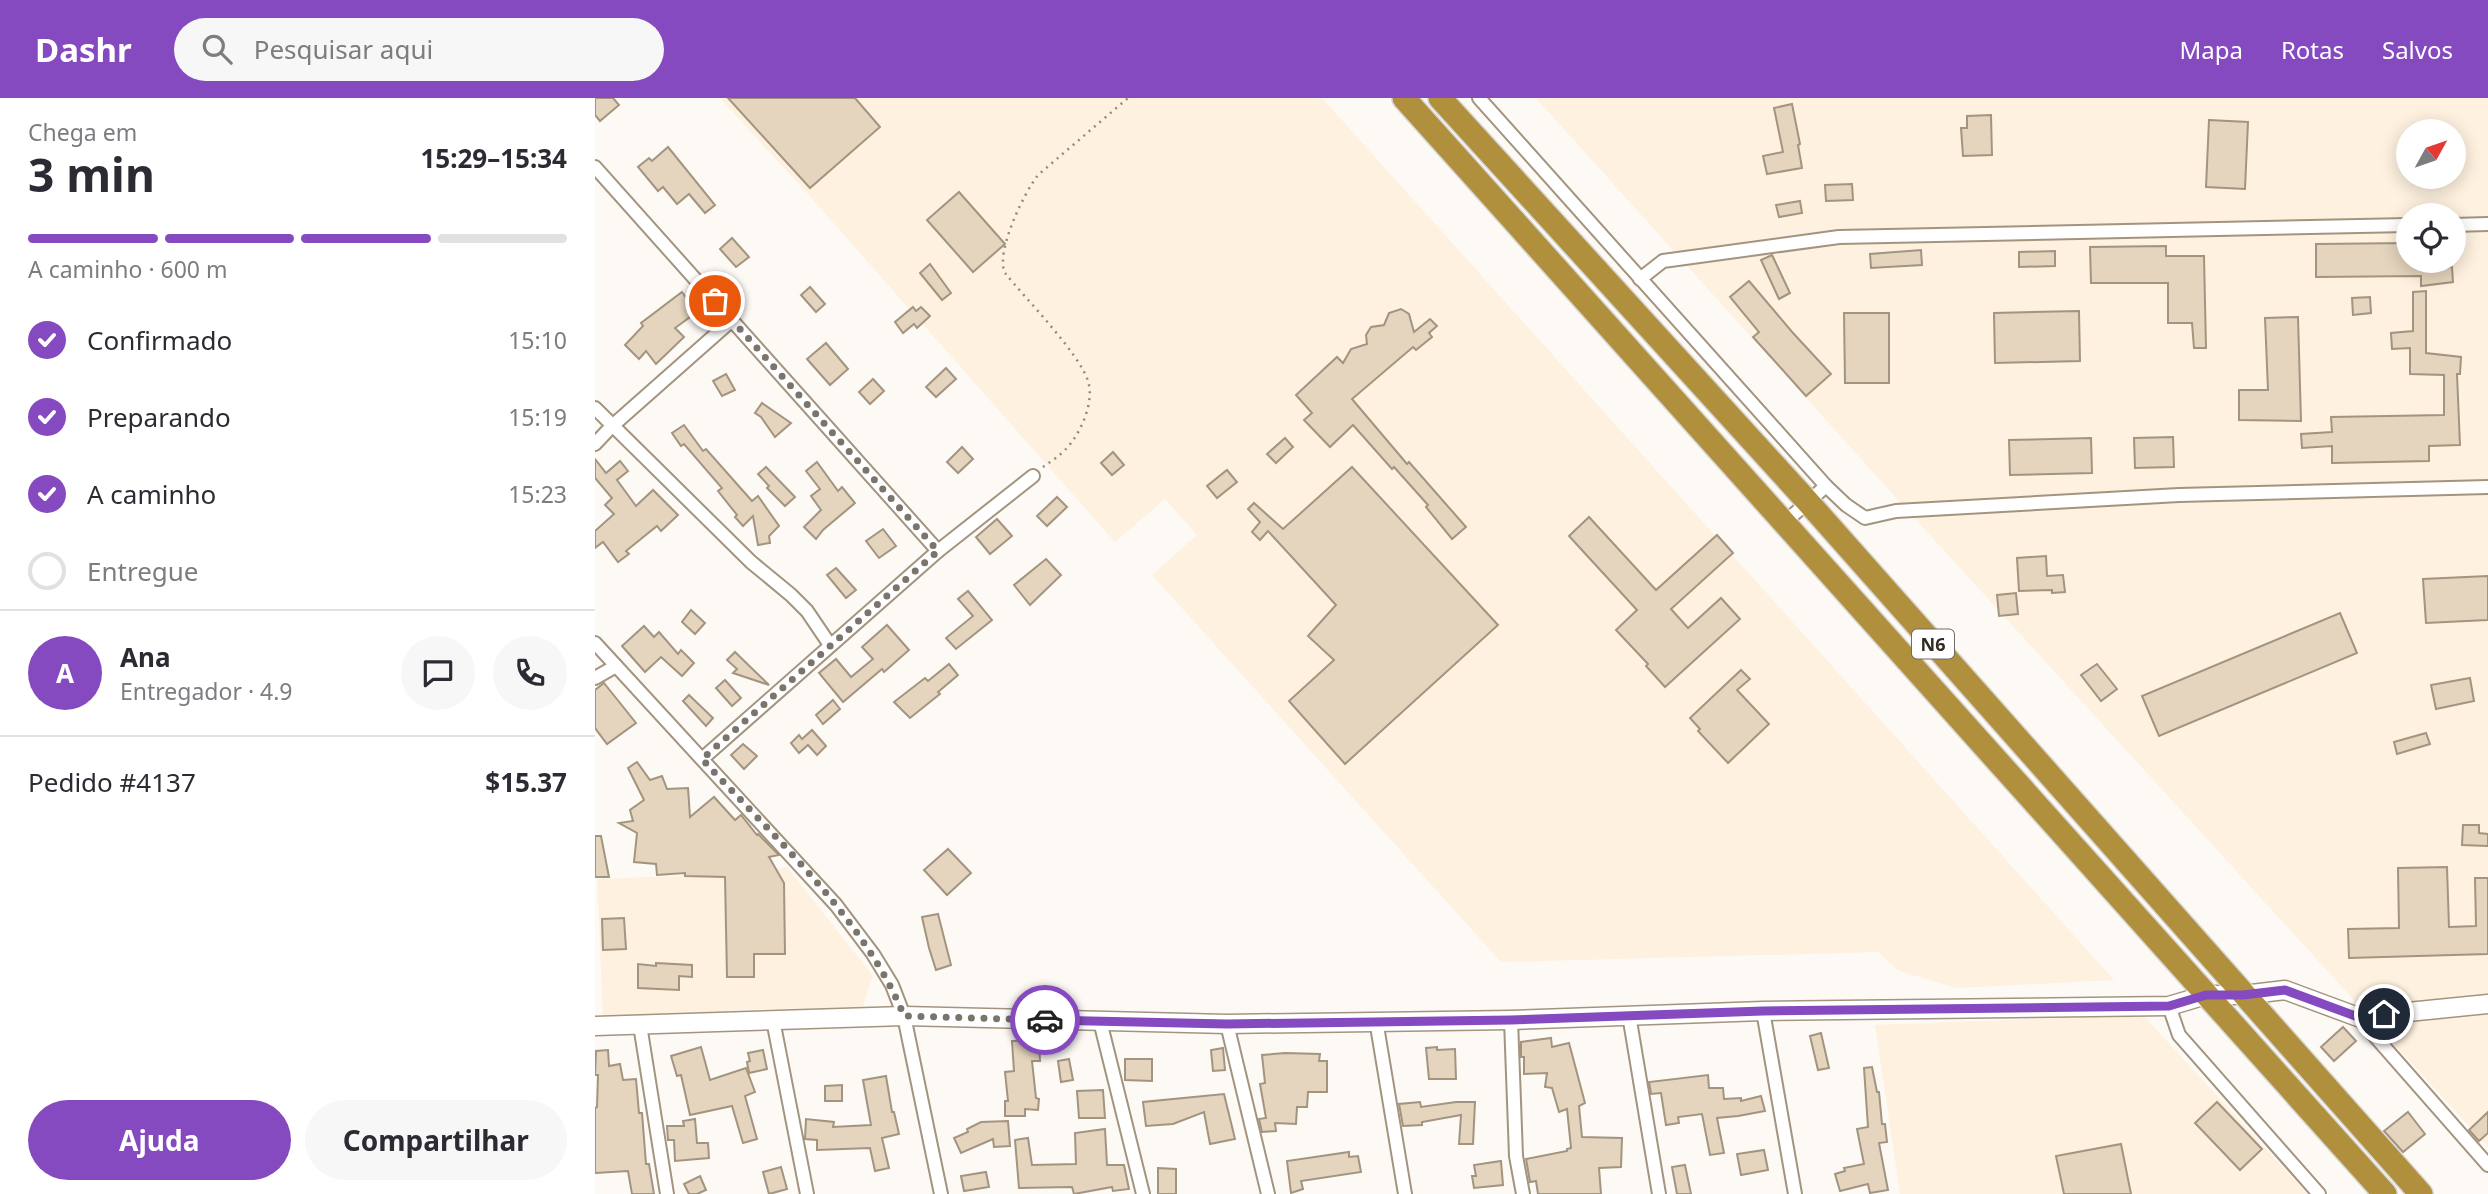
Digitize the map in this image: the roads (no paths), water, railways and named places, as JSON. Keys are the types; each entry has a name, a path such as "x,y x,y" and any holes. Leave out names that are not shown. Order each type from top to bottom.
{"highway":[{"name":"N6","path":"1404,98 2385,1194"},
{"name":"N6","path":"1440,98 1808,502 2421,1194"}],"street":[{"path":"1479,98 1826,486 1865,518 1896,511 2179,495 2488,488"},
{"path":"595,167 938,551"},
{"path":"2466,225 2488,224"},
{"path":"1640,279 1663,261 1839,237 2396,225"},
{"path":"595,444 611,426 732,320"},
{"path":"595,408 751,562 807,611 830,645"},
{"path":"702,759 938,551 1033,476"},
{"path":"1784,523 1826,486"},
{"path":"595,643 836,905 873,954 892,985 904,1016 941,1194"},
{"path":"595,678 616,666"},
{"path":"595,1026 904,1016 1227,1024 1511,1020 1763,1011 2169,1006 2206,995 2243,995 2285,990 2358,1017 2488,1004"},
{"path":"2169,1006 2179,1035 2319,1194"},
{"path":"1763,1011 1795,1194"},
{"path":"1629,1015 1659,1194"},
{"path":"2358,1017 2488,1165"},
{"path":"773,1020 807,1194"},
{"path":"1376,1020 1405,1194"},
{"path":"1511,1020 1516,1156 1523,1194"},
{"path":"1100,1021 1143,1194"},
{"path":"1227,1024 1268,1194"},
{"path":"640,1025 667,1194"}]}
